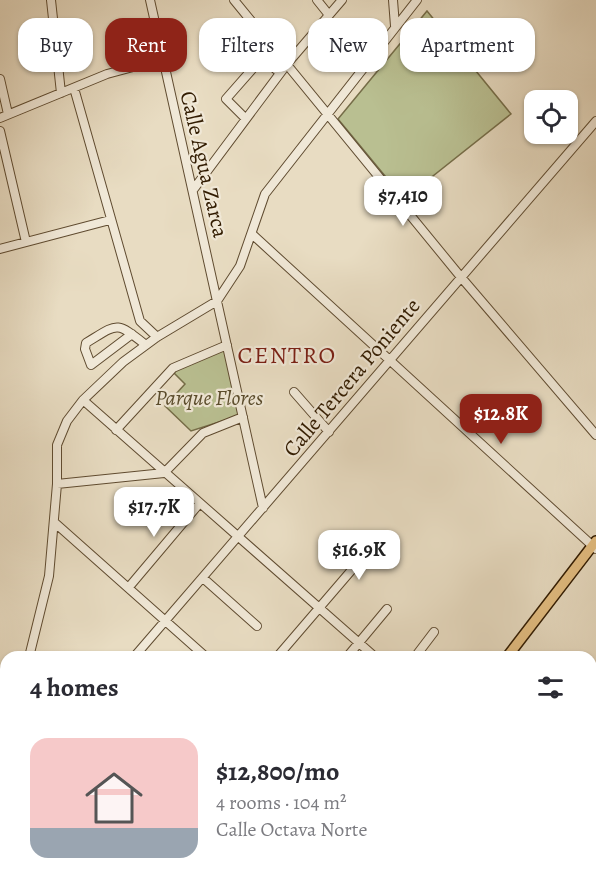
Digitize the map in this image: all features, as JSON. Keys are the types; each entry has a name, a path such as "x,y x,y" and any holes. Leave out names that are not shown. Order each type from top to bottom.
{"main road":[{"path":"512,651 595,545"}],"street":[{"path":"51,0 61,93"},
{"name":"Calle Agua Zarca","path":"150,0 154,18"},
{"path":"234,0 249,18"},
{"path":"317,0 329,15"},
{"path":"296,53 342,0"},
{"path":"393,0 395,26"},
{"path":"30,651 49,576 57,484 57,445 67,422 83,400 123,362 156,338 218,301 240,266 253,235 265,194 417,0"},
{"path":"193,190 246,119 280,73 262,58 226,99 246,119"},
{"path":"0,118 114,72"},
{"name":"Calle Agua Zarca","path":"166,72 263,508"},
{"path":"292,72 460,276 596,435"},
{"path":"0,79 8,114"},
{"path":"74,88 140,321 156,338"},
{"name":"Calle Tercera Poniente","path":"139,651 329,432 460,276 596,121"},
{"path":"0,131 27,243"},
{"path":"0,249 110,220"},
{"path":"253,235 595,545"},
{"path":"132,334 91,365 85,349 86,343 114,327 121,326 132,334 146,345"},
{"path":"116,430 173,368 227,345"},
{"path":"294,392 329,432"},
{"path":"83,400 237,538 368,651"},
{"path":"57,484 164,473 203,433 243,417"},
{"path":"129,587 199,504"},
{"path":"54,522 199,651"},
{"path":"282,651 380,537"},
{"path":"203,578 257,626"},
{"path":"352,651 387,609"},
{"path":"420,651 434,632"}],"green space":[{"path":"427,11 433,18 421,18"},
{"path":"400,44 400,72 477,72 511,114 404,199 338,119 377,72 388,72 388,58"},
{"name":"Parque Flores","path":"225,348 241,415 191,431 165,406 185,384 172,371"}],"district":[{"name":"CENTRO","path":"287,355"}]}
